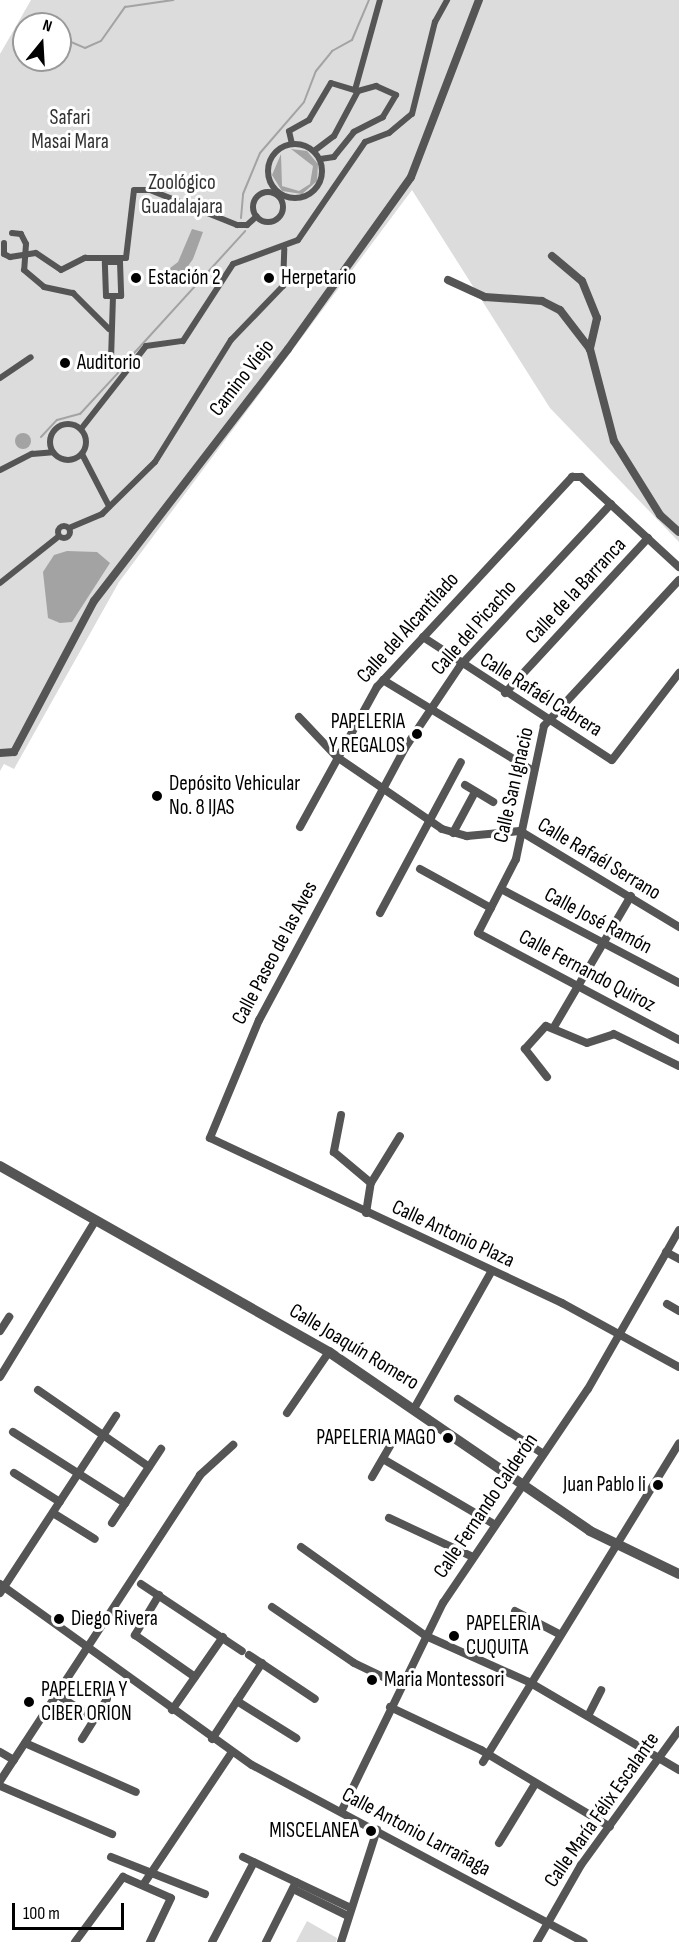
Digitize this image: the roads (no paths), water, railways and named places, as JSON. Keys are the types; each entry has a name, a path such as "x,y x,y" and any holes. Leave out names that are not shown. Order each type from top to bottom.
{"street":[{"path":"314,152 334,136 357,91 380,0"},
{"path":"81,429 146,346 183,341 241,257 284,249 316,218 338,176 365,142 389,133 412,114 435,22 447,0"},
{"name":"Camino Viejo","path":"0,753 14,752 94,601 288,350 411,177 479,0"},
{"path":"292,144 289,131 309,120 331,84 357,91 369,84 396,95 383,117 354,132 334,157 320,159"},
{"path":"257,216 256,198 263,192 278,193 294,198 312,192 322,175 320,159 314,152 292,144"},
{"path":"257,216 266,222 279,218 283,203 269,177 270,160 292,144"},
{"path":"4,243 4,254 10,257 26,251 61,270 85,258 113,260 120,262 121,296 106,296 105,262 113,260 126,258 134,190 150,190 237,225 247,225 257,216"},
{"path":"12,233 21,234 26,251 21,263 37,282 53,292 73,293 109,329"},
{"path":"0,583 59,536 60,526 69,528 109,506 155,462 231,340 279,293 286,274 284,249"},
{"path":"552,256 582,281 597,318 590,349"},
{"path":"448,280 485,297 543,301 560,310 590,349 614,441 638,485 679,532"},
{"path":"113,296 109,329 111,362 127,370"},
{"path":"0,378 31,357"},
{"path":"53,452 51,435 59,426 81,429"},
{"path":"81,429 86,439 82,454 86,467 109,506"},
{"path":"0,470 32,454 53,452 86,467"},
{"path":"67,460 82,454"},
{"name":"Calle del Alcantilado","path":"300,828 337,757 383,680 576,476 611,504"},
{"path":"611,504 679,567"},
{"name":"Calle del Picacho","path":"383,789 430,709 460,666 611,504"},
{"name":"Calle de la Barranca","path":"505,693 648,538"},
{"name":"Calle San Ignacio","path":"478,933 516,859 533,771 548,722 679,580"},
{"name":"Calle Rafaél Cabrera","path":"423,637 460,666 612,760 679,673"},
{"path":"383,680 533,771"},
{"name":"Calle Rafaél Serrano","path":"299,717 315,740 430,822 453,833 520,831 679,927"},
{"path":"380,913 461,762"},
{"path":"465,785 493,802"},
{"name":"Calle Paseo de las Aves","path":"210,1138 259,1020 383,789"},
{"path":"453,833 476,792"},
{"path":"420,869 491,908"},
{"name":"Calle José Ramón","path":"501,889 602,945 679,983"},
{"path":"554,1027 631,896"},
{"name":"Calle Fernando Quiroz","path":"478,933 576,987 678,1037"},
{"path":"547,1077 526,1048 540,1028 554,1027 587,1043 614,1034 679,1066"},
{"path":"341,1115 334,1152 371,1183"},
{"path":"366,1213 371,1183 400,1136"},
{"name":"Calle Antonio Plaza","path":"210,1138 620,1333 679,1367"},
{"name":"Calle Joaquín Romero","path":"0,1166 329,1352 415,1407 520,1483 617,1545 679,1574"},
{"path":"0,1377 96,1220"},
{"name":"Calle Fernando Calderón","path":"341,1812 400,1685 471,1556 542,1453 620,1333 679,1230"},
{"path":"666,1252 679,1258"},
{"path":"415,1407 491,1272"},
{"path":"666,1304 679,1311"},
{"path":"0,1331 9,1317"},
{"path":"287,1413 329,1352"},
{"path":"38,1390 104,1434 148,1467"},
{"path":"458,1399 542,1453"},
{"path":"1,1588 116,1416"},
{"path":"13,1432 124,1503"},
{"path":"372,1477 394,1439"},
{"path":"485,1758 529,1682 679,1444"},
{"path":"0,1781 200,1475 233,1445"},
{"path":"112,1522 161,1449"},
{"path":"383,1459 492,1523"},
{"path":"14,1473 60,1502"},
{"path":"52,1513 95,1539"},
{"path":"389,1518 471,1556"},
{"path":"301,1547 426,1636 529,1682 663,1758 679,1770"},
{"path":"141,1584 315,1699"},
{"name":"Calle Antonio Larrañaga","path":"1,1588 232,1752 584,1942"},
{"path":"159,1595 135,1635 195,1677"},
{"path":"272,1607 354,1663 400,1685"},
{"path":"515,1611 559,1634"},
{"path":"172,1710 223,1637"},
{"path":"212,1739 262,1663"},
{"path":"588,1716 601,1690"},
{"path":"56,1694 95,1719"},
{"path":"82,1739 107,1699"},
{"path":"237,1701 296,1738"},
{"path":"390,1707 535,1784 610,1827"},
{"name":"Calle María Félix Escalante","path":"537,1942 547,1922 610,1827 663,1758 679,1730"},
{"path":"25,1743 136,1792"},
{"path":"0,1752 14,1760"},
{"path":"143,1885 232,1752"},
{"path":"499,1843 535,1784"},
{"path":"0,1786 112,1834"},
{"path":"341,1942 377,1830"},
{"path":"111,1857 205,1894"},
{"path":"243,1857 295,1886 350,1912"},
{"path":"212,1942 254,1862"},
{"path":"75,1942 117,1878 143,1885 172,1900 150,1942"},
{"path":"266,1942 295,1886"}],"waterway":[{"path":"72,42 85,48 101,41 125,7 173,0"},
{"path":"241,218 243,194 260,153 304,102 316,71 332,51 352,40 369,0"},
{"path":"126,362 245,231"},
{"path":"41,437 57,420 80,414 118,373"}],"place":[{"name":"Estación 2","path":"136,278"},
{"name":"Herpetario","path":"269,278"},
{"name":"Auditorio","path":"65,363"},
{"name":"PAPELERIA Y REGALOS","path":"417,734"},
{"name":"Depósito Vehicular No. 8 IJAS","path":"157,796"},
{"name":"PAPELERIA MAGO","path":"448,1438"},
{"name":"Juan Pablo Ii","path":"658,1485"},
{"name":"Diego Rivera","path":"59,1619"},
{"name":"PAPELERIA CUQUITA","path":"454,1636"},
{"name":"Maria Montessori","path":"372,1680"},
{"name":"PAPELERIA Y CIBER ORION","path":"29,1702"},
{"name":"MISCELANEA","path":"371,1831"}],"park label":[{"name":"Safari Masai Mara","path":"70,130"},
{"name":"Zoológico Guadalajara","path":"182,195"}]}
